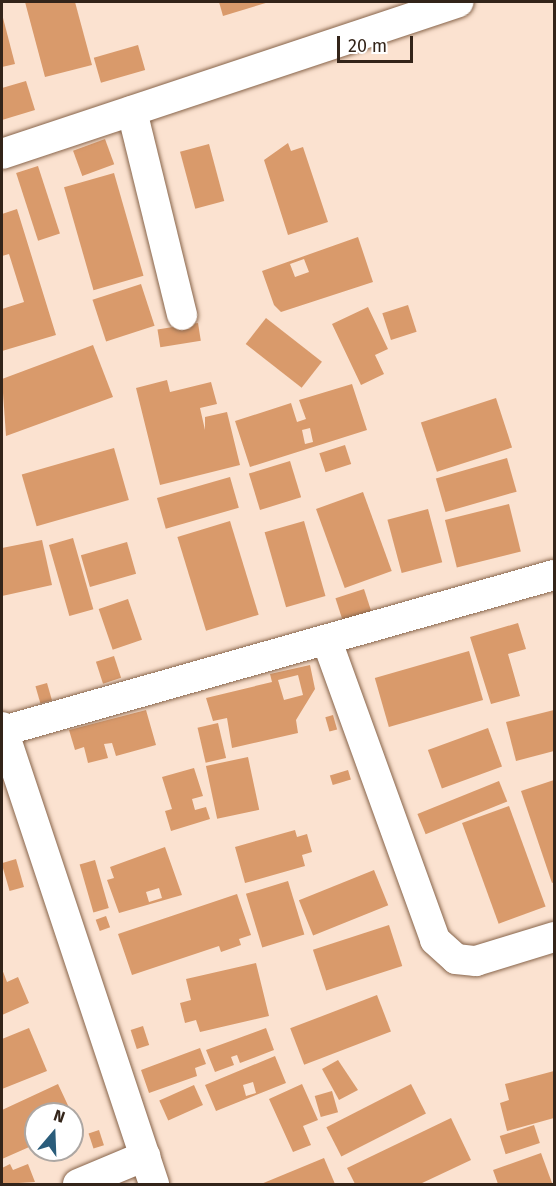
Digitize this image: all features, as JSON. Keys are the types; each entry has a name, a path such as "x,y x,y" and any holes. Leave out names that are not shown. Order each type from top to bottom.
{"street":[{"path":"2,153 452,2"},
{"path":"132,111 182,315"},
{"path":"154,1185 2,729 327,641 555,575"},
{"path":"327,641 435,940 456,959 476,961 555,937"},
{"path":"78,1185 145,1156"}],"building":[{"path":"25,2 75,2 92,65 45,77"},
{"path":"219,2 269,2 223,16"},
{"path":"2,14 15,64 2,67"},
{"path":"138,45 145,70 101,83 94,58"},
{"path":"26,81 35,110 2,120 2,88"},
{"path":"105,139 114,164 82,176 73,151"},
{"path":"288,143 291,151 303,147 328,222 288,235 264,160"},
{"path":"209,144 224,201 195,209 180,152"},
{"path":"38,166 60,234 38,241 16,173"},
{"path":"114,173 143,276 94,290 64,187"},
{"path":"17,209 56,335 2,351 2,309 24,302 9,254 2,256 2,214"},
{"path":"358,237 373,282 281,312 274,305 262,271","holes":["304,259 309,272 295,277 290,264"]},
{"path":"141,284 155,326 106,342 92,300"},
{"path":"408,305 417,332 391,340 382,313"},
{"path":"368,307 388,349 375,355 384,374 361,385 332,324"},
{"path":"266,318 322,362 302,388 246,344"},
{"path":"198,323 201,341 160,347 158,329"},
{"path":"93,345 113,397 6,436 2,379"},
{"path":"167,380 170,392 211,382 217,404 200,408 205,430 205,417 227,412 240,465 160,485 136,388"},
{"path":"352,384 367,430 250,467 235,421 291,403 297,422 306,419 299,400","holes":["310,428 313,442 305,444 302,430"]},
{"path":"496,398 512,447 437,472 421,422"},
{"path":"345,445 351,464 326,472 319,453"},
{"path":"114,448 129,500 37,526 22,474"},
{"path":"507,458 517,492 446,512 436,478"},
{"path":"290,461 301,497 260,510 249,474"},
{"path":"230,477 239,508 166,529 157,498"},
{"path":"363,492 392,571 345,588 316,509"},
{"path":"509,504 521,552 457,568 445,520"},
{"path":"428,509 442,562 402,573 387,520"},
{"path":"230,521 259,615 206,631 177,537"},
{"path":"304,521 325,596 286,607 265,532"},
{"path":"73,538 93,609 69,616 49,545"},
{"path":"42,540 52,585 2,596 2,548"},
{"path":"127,542 136,574 90,587 81,555"},
{"path":"364,589 372,613 343,622 335,598"},
{"path":"128,599 142,640 113,650 99,609"},
{"path":"518,623 526,649 508,654 520,696 491,704 470,637"},
{"path":"469,651 483,700 389,727 375,678"},
{"path":"114,656 121,678 103,684 96,662"},
{"path":"310,665 315,689 296,720 298,733 232,748 227,718 213,721 206,698 272,682 270,674","holes":["298,675 303,695 284,700 278,680"]},
{"path":"47,683 52,700 40,704 35,686"},
{"path":"146,710 156,745 116,756 112,743 104,744 108,758 88,763 84,747 75,750 69,730"},
{"path":"554,710 554,751 516,761 506,722"},
{"path":"333,715 337,729 329,732 325,717"},
{"path":"218,723 226,758 206,763 198,728"},
{"path":"488,728 502,767 442,788 428,750"},
{"path":"248,757 259,810 217,819 206,766"},
{"path":"194,768 203,796 192,799 195,810 206,807 210,819 171,831 165,811 172,809 162,777"},
{"path":"348,770 351,780 333,785 330,776"},
{"path":"554,780 554,882 552,883 521,791"},
{"path":"499,781 507,801 426,834 417,814"},
{"path":"509,806 546,907 499,924 462,823"},
{"path":"295,830 297,837 307,834 312,852 302,855 305,866 245,883 235,847"},
{"path":"165,847 182,895 119,913 107,880 114,878 110,867","holes":["159,888 162,898 149,902 146,892"]},
{"path":"16,859 24,887 10,891 2,863"},
{"path":"95,860 109,908 93,912 80,864"},
{"path":"374,870 388,905 313,936 299,900"},
{"path":"288,881 304,935 262,947 246,894"},
{"path":"237,894 251,935 239,939 241,945 221,952 219,946 132,975 118,934"},
{"path":"106,916 110,927 100,931 96,920"},
{"path":"389,925 402,966 326,991 313,950"},
{"path":"256,963 269,1016 200,1032 196,1020 185,1023 180,1003 191,1000 186,979"},
{"path":"2,969 7,982 18,977 29,1003 2,1015"},
{"path":"377,995 391,1031 304,1065 290,1028"},
{"path":"143,1026 149,1045 137,1049 131,1030"},
{"path":"29,1028 47,1071 2,1089 2,1039"},
{"path":"266,1028 274,1050 240,1063 237,1055 231,1057 234,1065 215,1072 206,1050"},
{"path":"200,1048 206,1064 195,1068 197,1076 149,1093 141,1070"},
{"path":"275,1056 286,1083 216,1111 205,1085","holes":["253,1082 256,1093 246,1096 243,1085"]},
{"path":"338,1060 358,1090 339,1100 322,1069"},
{"path":"554,1071 554,1118 507,1131 500,1103 509,1100 505,1084"},
{"path":"58,1084 66,1102 24,1102 24,1149 2,1159 2,1110"},
{"path":"302,1084 318,1120 303,1126 311,1145 293,1152 269,1099"},
{"path":"411,1084 426,1113 341,1157 326,1127"},
{"path":"194,1085 203,1105 168,1121 159,1100"},
{"path":"332,1091 338,1112 321,1117 315,1096"},
{"path":"451,1118 471,1160 420,1184 355,1184 347,1168"},
{"path":"534,1125 540,1143 506,1154 500,1136"},
{"path":"99,1130 104,1145 93,1149 89,1133"},
{"path":"541,1153 552,1183 498,1184 493,1170"},
{"path":"324,1158 335,1184 261,1184"},
{"path":"10,1164 13,1170 28,1164 35,1182 2,1184 2,1168"}]}
